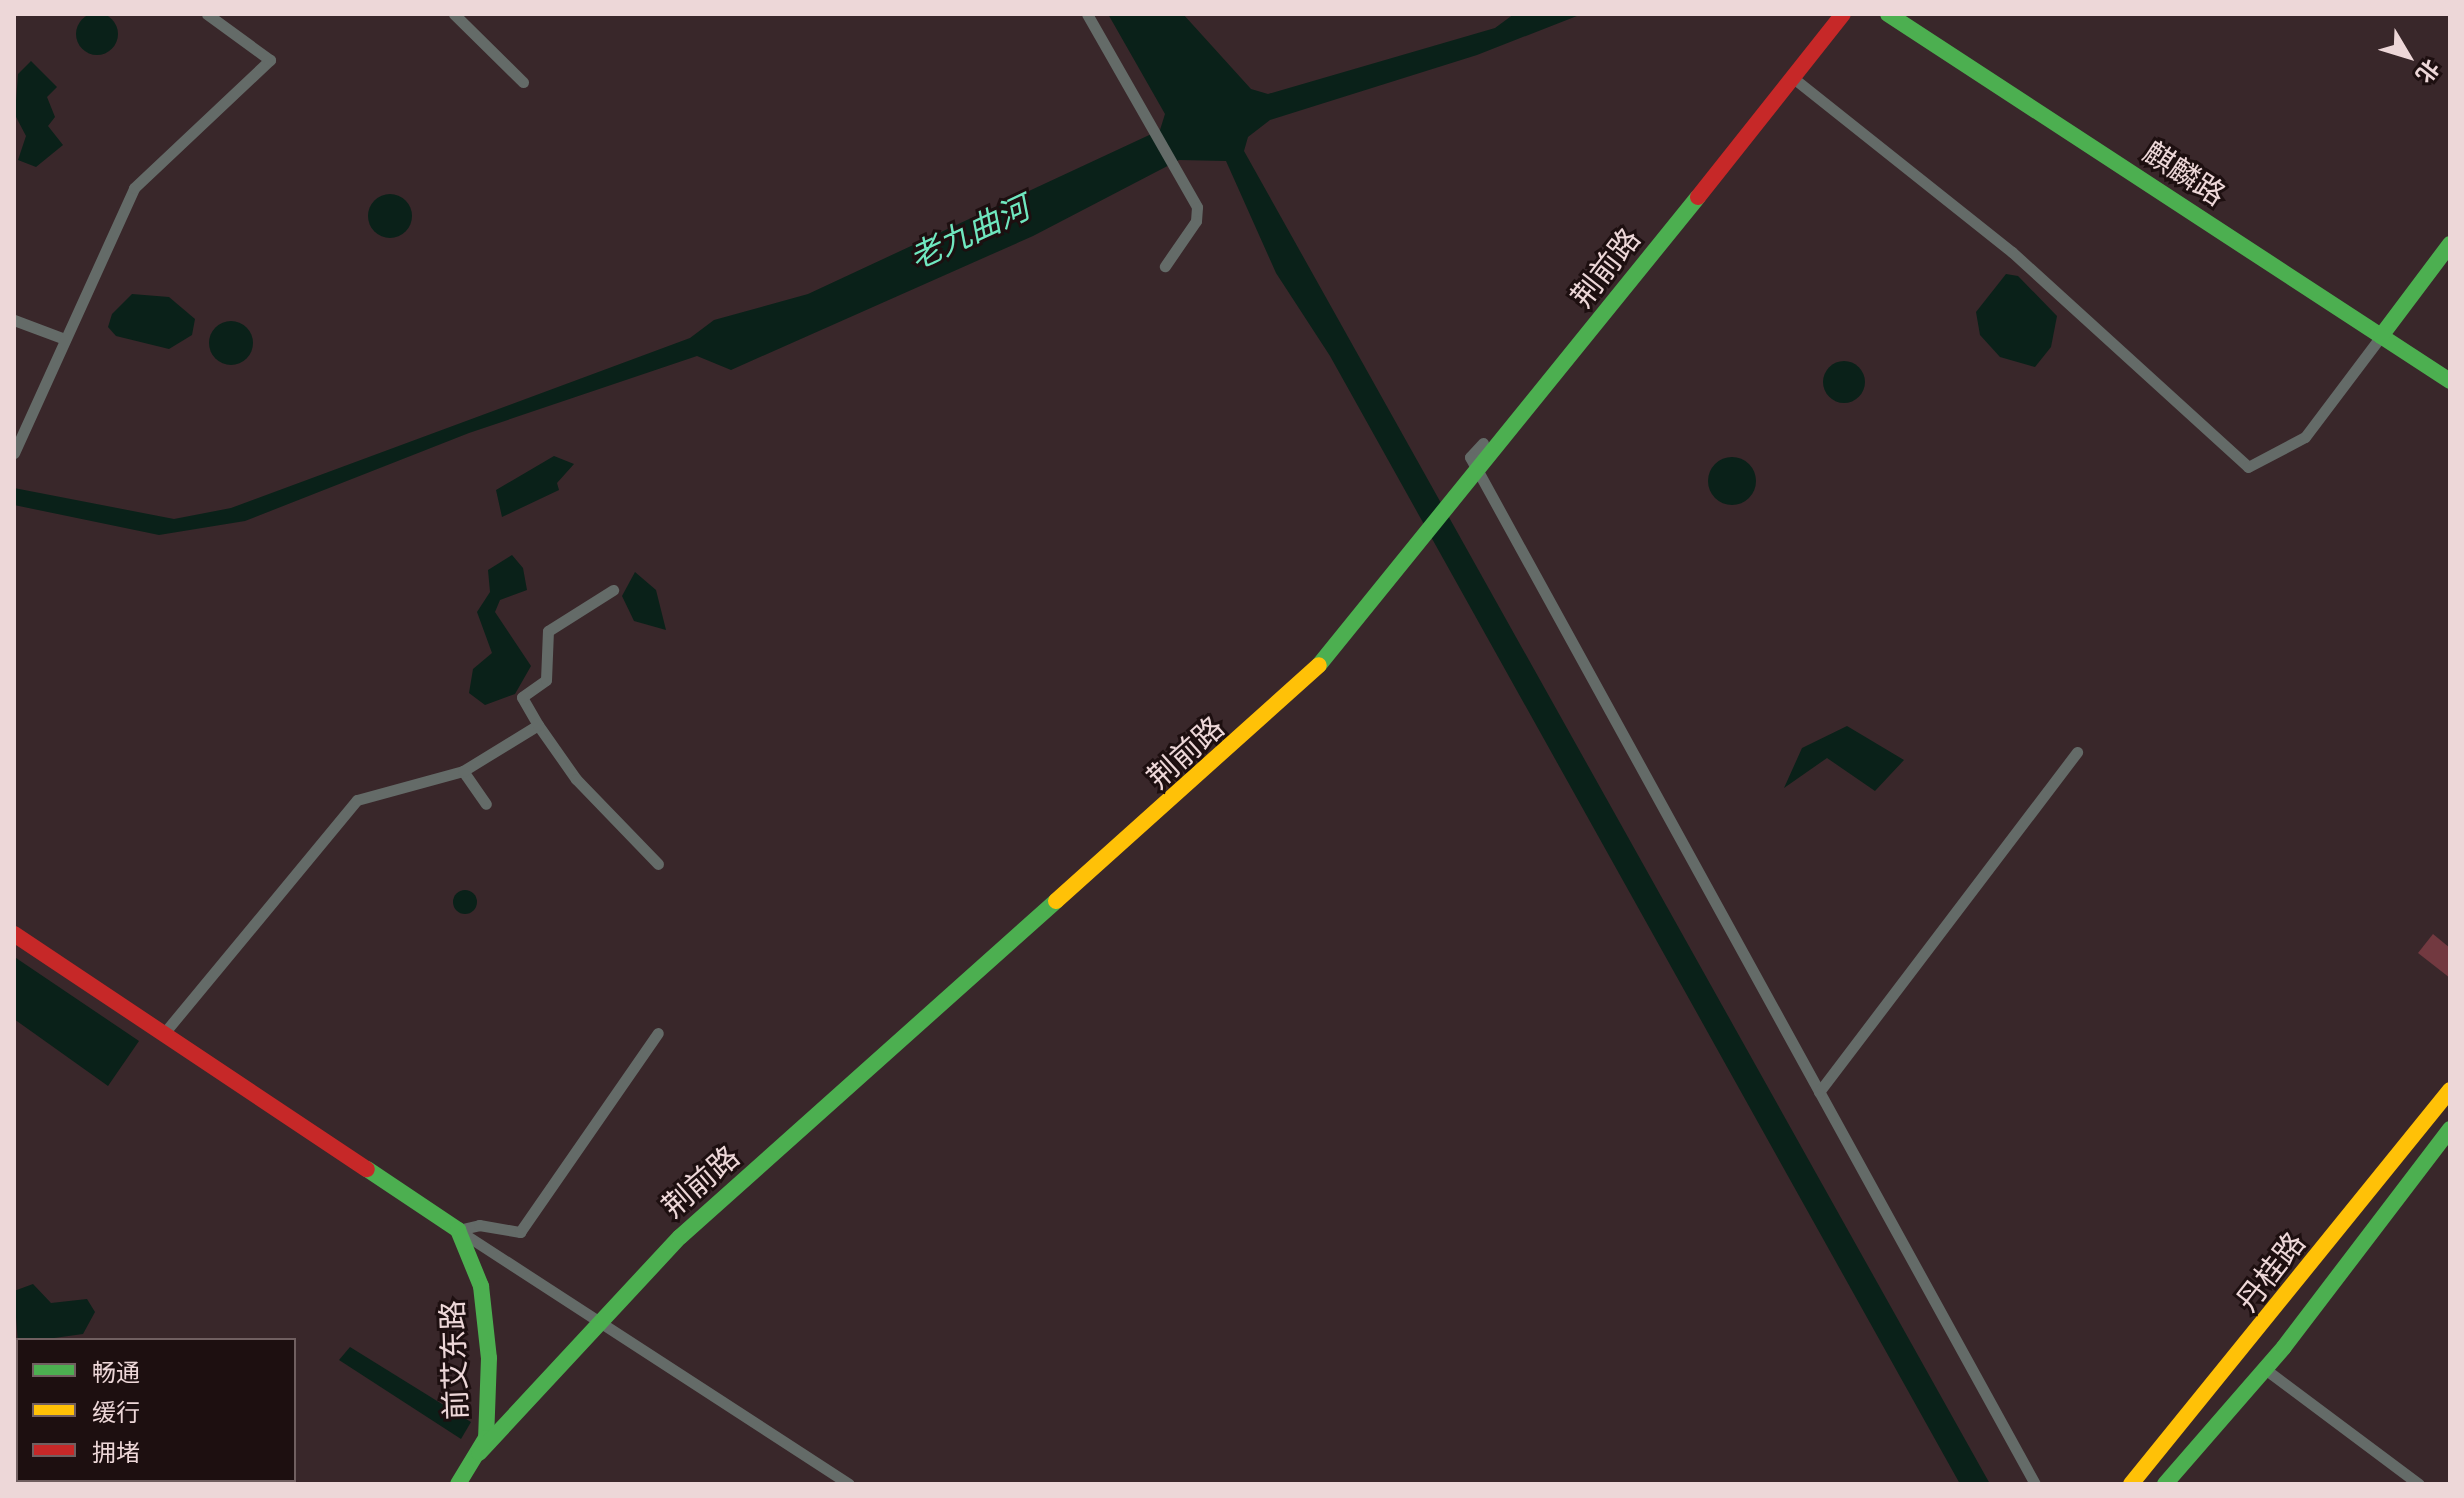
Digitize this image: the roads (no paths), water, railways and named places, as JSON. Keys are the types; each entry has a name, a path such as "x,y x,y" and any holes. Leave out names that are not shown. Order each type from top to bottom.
{"street":[{"path":"14,453 62,338 134,188 270,60 207,14"},
{"path":"454,14 523,82"},
{"path":"1087,14 1177,166 1196,221 1165,266"},
{"name":"荆前路","path":"479,1453 680,1237 1299,689 1377,602 1843,14"},
{"name":"麒麟路","path":"1888,14 2450,381"},
{"path":"1797,81 2012,252 2248,467 2305,437 2450,244"},
{"path":"14,320 62,338"},
{"path":"1483,443 1470,457 2035,1484"},
{"path":"613,590 548,631 546,680 522,697 538,725 583,787 658,864"},
{"path":"165,1032 357,800 463,771 538,725"},
{"path":"1819,1092 2077,752"},
{"path":"463,771 486,804"},
{"path":"14,934 458,1230 849,1484"},
{"path":"458,1230 479,1225 520,1232 658,1033"},
{"name":"丹桂路","path":"2131,1484 2450,1090"},
{"name":"丹桂路","path":"2165,1484 2265,1369 2450,1129"},
{"name":"前艾东路","path":"458,1230 488,1321 488,1413 479,1453 458,1484"},
{"path":"2265,1369 2419,1484"}],"water":[{"path":"97,13 112,19 118,34 112,49 97,55 82,49 76,34 82,19"},
{"name":"老九曲河","path":"1108,14 1183,14 1251,89 1268,94 1495,28 1514,14 1582,14 1477,55 1270,120 1248,137 1244,151 1990,1484 1960,1484 1330,356 1276,273 1226,161 1179,160 1033,236 731,370 697,356 469,433 245,521 159,535 14,505 14,488 174,519 231,508 690,338 714,320 808,294 1160,130 1165,114"},
{"path":"31,61 57,87 47,97 55,117 48,126 63,145 36,167 18,160 26,136 15,115 18,74"},
{"path":"390,194 405,201 412,216 405,231 390,238 375,231 368,216 375,201"},
{"path":"2006,274 2018,276 2057,316 2051,347 2035,367 2000,357 1980,335 1976,312"},
{"path":"132,294 169,297 195,319 192,335 169,349 116,336 108,327 112,314"},
{"path":"231,321 247,327 253,343 247,359 231,365 215,359 209,343 215,327"},
{"path":"1844,361 1859,367 1865,382 1859,397 1844,403 1829,397 1823,382 1829,367"},
{"path":"554,456 574,464 557,483 559,490 502,517 496,490"},
{"path":"1732,457 1749,464 1756,481 1749,498 1732,505 1715,498 1708,481 1715,464"},
{"path":"512,555 523,568 527,590 500,600 495,612 531,666 515,694 485,705 469,693 473,669 492,653 477,612 490,592 488,570"},
{"path":"635,572 656,590 666,630 634,621 622,596"},
{"path":"1847,726 1904,760 1875,791 1827,758 1784,788 1802,748"},
{"path":"465,890 476,897 477,902 470,913 465,914 454,907 453,902 460,891"},
{"path":"16,958 139,1041 108,1086 14,1019"},
{"path":"33,1284 51,1303 87,1299 95,1312 83,1334 18,1338 14,1291"},
{"path":"350,1347 471,1422 461,1439 339,1360"}]}
